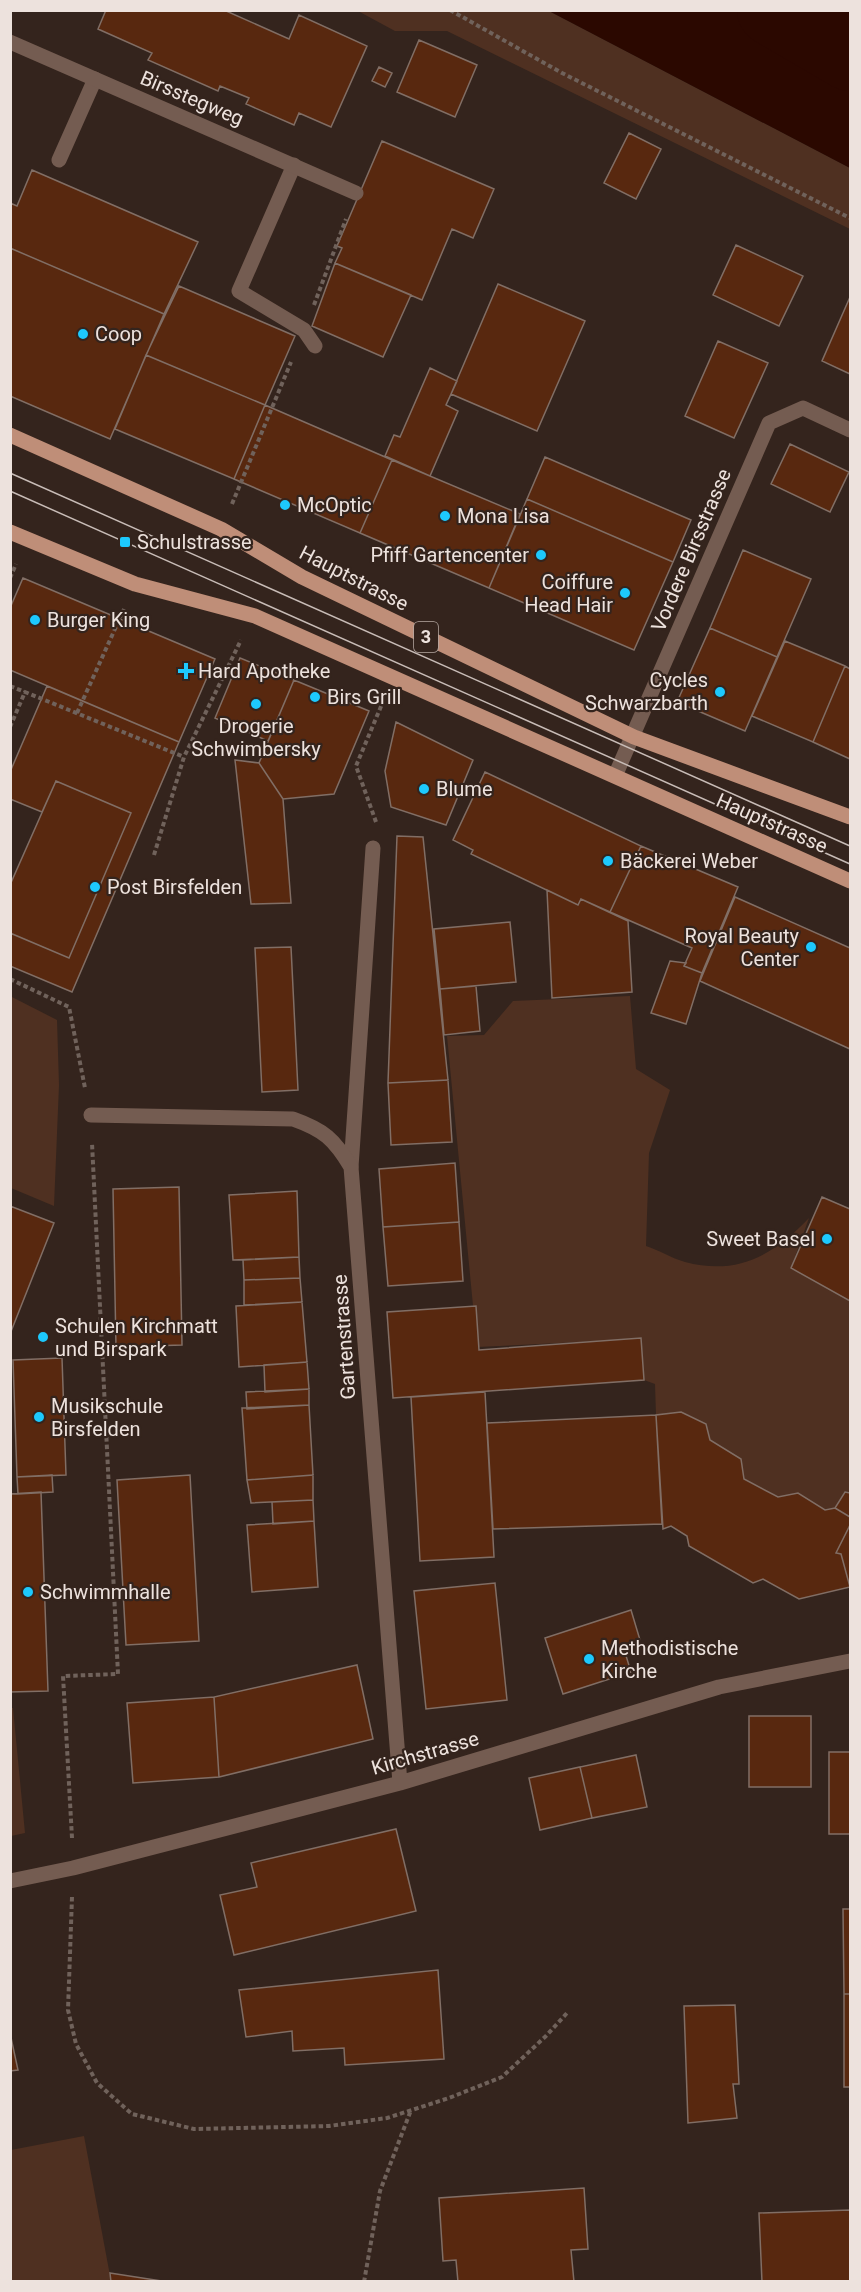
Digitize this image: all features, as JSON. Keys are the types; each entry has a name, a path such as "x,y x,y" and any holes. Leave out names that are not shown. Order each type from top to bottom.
{"main road":[{"name":"Hauptstrasse","path":"10,435 221,529 302,577 634,737 850,817"},
{"name":"Hauptstrasse","path":"10,532 135,584 255,616 850,882"}],"street":[{"name":"Birsstegweg","path":"10,42 356,193"},
{"path":"59,160 95,79"},
{"path":"294,165 239,291 304,330 315,346"},
{"name":"Vordere Birsstrasse","path":"615,776 634,737 769,423 803,408 850,430"},
{"path":"351,1167 373,848"},
{"name":"Gartenstrasse","path":"91,1115 292,1119 324,1133 337,1144 351,1167 400,1784"},
{"name":"Kirchstrasse","path":"10,1881 73,1868 400,1784 718,1687 850,1661"}],"path":[{"path":"450,10 562,73 850,218"},
{"path":"78,713 135,584"},
{"path":"154,855 184,757 231,657 255,616"},
{"path":"373,848 376,818 356,766 393,678"},
{"path":"10,686 184,757"},
{"path":"10,727 25,692"},
{"path":"10,979 69,1007 91,1115 118,1674 63,1676 73,1868 68,2010 76,2044 97,2083 132,2114 194,2129 329,2126 387,2118 502,2077 546,2037 567,2013"},
{"path":"364,2282 380,2191 411,2110"}],"shaded area":[{"path":"358,11 549,11 850,168 850,229 447,31 395,31"},
{"path":"549,11 745,11 739,20 755,39 779,11 850,11 850,168"},
{"path":"10,996 57,1020 59,1085 54,1206 11,1188"},
{"path":"630,996 636,1069 670,1090 649,1153 646,1246 685,1262 704,1266 738,1264 768,1252 809,1218 791,1268 850,1301 850,1493 845,1492 835,1508 824,1509 800,1505 764,1490 744,1479 741,1459 710,1440 705,1424 681,1412 656,1415 655,1384 644,1380 641,1339 477,1347 447,1036 484,1035 513,1001"},
{"path":"11,1708 13,1708 25,1833 11,1836"},
{"path":"84,2136 111,2281 11,2281 11,2150"}],"building":[{"path":"106,10 224,10 289,39 299,15 367,46 331,127 299,113 294,125 246,104 249,98 220,86 218,91 148,60 152,53 98,29"},
{"path":"419,40 477,65 455,117 397,92"},
{"path":"379,67 392,73 385,87 372,81"},
{"path":"629,133 661,149 636,199 604,183"},
{"path":"382,141 494,189 473,238 452,229 422,300 335,263 342,248 337,246"},
{"path":"32,170 198,242 164,314 10,248 10,203 17,206"},
{"path":"736,245 803,276 779,326 713,295"},
{"name":"Coop","path":"10,248 164,314 110,439 10,396"},
{"path":"335,263 411,295 383,357 312,326"},
{"path":"498,284 585,321 537,431 451,394"},
{"path":"179,286 295,336 265,405 146,355"},
{"path":"850,297 850,374 822,361"},
{"path":"718,341 768,363 734,438 685,416"},
{"path":"146,355 265,405 234,479 115,429"},
{"path":"430,368 457,381 446,405 458,411 430,476 385,456 394,435 400,437"},
{"path":"265,405 392,460 360,533 234,479"},
{"path":"790,444 849,472 830,512 771,484"},
{"path":"545,457 691,520 673,562 527,499"},
{"path":"392,460 520,514 489,588 360,533"},
{"path":"527,499 673,562 634,650 489,588"},
{"path":"743,550 811,579 777,657 710,628"},
{"path":"23,578 215,659 179,742 10,670 10,608"},
{"path":"710,628 777,657 745,731 677,702"},
{"path":"785,641 845,666 813,742 752,716"},
{"path":"240,658 294,680 268,741 215,718"},
{"path":"845,666 850,669 850,759 813,742"},
{"path":"294,680 369,711 334,794 283,799 259,763"},
{"path":"47,686 179,742 72,992 10,966 10,933 69,958 131,813 56,781 42,812 10,799 10,772"},
{"name":"Blume","path":"396,722 473,760 446,825 391,807 385,771"},
{"path":"235,760 259,763 283,799 291,903 251,904"},
{"path":"485,772 641,846 610,912 581,899 578,905 471,854 473,850 453,840"},
{"path":"56,781 131,813 69,958 10,933 10,885"},
{"path":"397,836 423,837 448,1080 388,1083"},
{"path":"641,846 738,887 702,973 684,966 692,948 610,912"},
{"path":"547,890 578,905 581,899 628,921 632,992 552,998"},
{"path":"735,897 850,948 850,1049 700,981"},
{"path":"510,922 516,982 440,989 434,929"},
{"path":"291,947 298,1090 262,1092 255,948"},
{"path":"670,961 686,963 684,966 702,973 686,1024 651,1013"},
{"path":"476,986 480,1031 444,1035 440,989"},
{"path":"448,1080 452,1142 391,1145 388,1083"},
{"path":"455,1163 459,1222 383,1227 379,1169"},
{"path":"179,1187 182,1345 116,1347 113,1189"},
{"path":"297,1191 299,1257 233,1260 229,1195"},
{"name":"Sweet Basel","path":"822,1197 850,1209 850,1301 791,1268"},
{"path":"10,1206 54,1223 10,1334"},
{"path":"459,1222 463,1281 388,1286 383,1227"},
{"path":"299,1257 300,1278 244,1280 243,1260"},
{"path":"300,1278 302,1302 244,1305 244,1280"},
{"path":"302,1302 307,1362 239,1367 236,1306"},
{"path":"476,1306 479,1350 641,1338 644,1380 393,1398 387,1312"},
{"name":"Musikschule Birsfelden","path":"62,1358 66,1475 17,1477 13,1360"},
{"path":"307,1362 309,1389 265,1392 264,1365"},
{"path":"309,1389 309,1405 247,1409 246,1392"},
{"path":"485,1392 494,1557 420,1561 411,1397"},
{"path":"309,1405 313,1475 247,1480 242,1408"},
{"path":"681,1412 706,1424 710,1440 741,1459 744,1479 778,1497 798,1493 825,1510 835,1508 850,1517 850,1525 836,1553 841,1554 850,1587 799,1599 763,1579 753,1583 689,1546 687,1536 671,1526 663,1529 656,1415"},
{"path":"656,1415 662,1524 493,1529 487,1423"},
{"path":"52,1475 53,1492 18,1494 17,1477"},
{"path":"190,1475 199,1641 126,1645 117,1480"},
{"path":"313,1475 313,1500 251,1503 247,1480"},
{"name":"Schwimmhalle","path":"41,1492 48,1691 10,1692 10,1494"},
{"path":"845,1492 850,1493 850,1517 835,1508"},
{"path":"313,1500 314,1521 273,1524 272,1502"},
{"path":"314,1521 318,1587 252,1592 247,1525"},
{"path":"850,1525 850,1587 841,1554 836,1553"},
{"path":"495,1583 507,1700 426,1709 414,1591"},
{"name":"Methodistische Kirche","path":"631,1610 640,1640 623,1646 631,1672 563,1694 545,1638"},
{"path":"357,1665 373,1739 219,1777 214,1697"},
{"path":"214,1697 219,1777 133,1783 127,1703"},
{"path":"749,1716 811,1716 811,1787 749,1787"},
{"path":"829,1752 850,1752 850,1834 829,1834"},
{"path":"636,1755 647,1807 592,1818 580,1767"},
{"path":"580,1767 592,1818 540,1830 529,1778"},
{"path":"396,1829 416,1911 234,1955 220,1895 257,1887 251,1863"},
{"path":"843,1909 850,1909 850,1994 844,1994"},
{"path":"438,1970 444,2059 345,2065 344,2048 293,2051 292,2031 246,2037 239,1990"},
{"path":"844,1994 850,1994 850,2087 844,2087"},
{"path":"735,2005 739,2084 733,2084 737,2118 688,2123 684,2006"},
{"path":"10,2033 18,2070 10,2071"},
{"path":"584,2188 588,2249 571,2250 574,2282 458,2282 456,2260 443,2261 439,2198"},
{"path":"850,2210 850,2282 762,2282 759,2213"},
{"path":"110,2273 168,2282 111,2282"}],"waterway":[{"path":"773,10 850,55"}],"tram line":[{"path":"10,473 850,846"},
{"path":"10,491 850,864"}],"place":[{"name":"Coop","path":"83,334"},
{"name":"McOptic","path":"285,505"},
{"name":"Mona Lisa","path":"445,516"},
{"name":"Schulstrasse","path":"125,542"},
{"name":"Pfiff Gartencenter","path":"541,555"},
{"name":"Coiffure Head Hair","path":"625,593"},
{"name":"Burger King","path":"35,620"},
{"name":"Hard Apotheke","path":"186,671"},
{"name":"Cycles Schwarzbarth","path":"720,692"},
{"name":"Birs Grill","path":"315,697"},
{"name":"Drogerie Schwimbersky","path":"256,704"},
{"name":"Blume","path":"424,789"},
{"name":"Bäckerei Weber","path":"608,861"},
{"name":"Post Birsfelden","path":"95,887"},
{"name":"Royal Beauty Center","path":"811,947"},
{"name":"Sweet Basel","path":"827,1239"},
{"name":"Schulen Kirchmatt und Birspark","path":"43,1337"},
{"name":"Musikschule Birsfelden","path":"39,1417"},
{"name":"Schwimmhalle","path":"28,1592"},
{"name":"Methodistische Kirche","path":"589,1659"}]}
